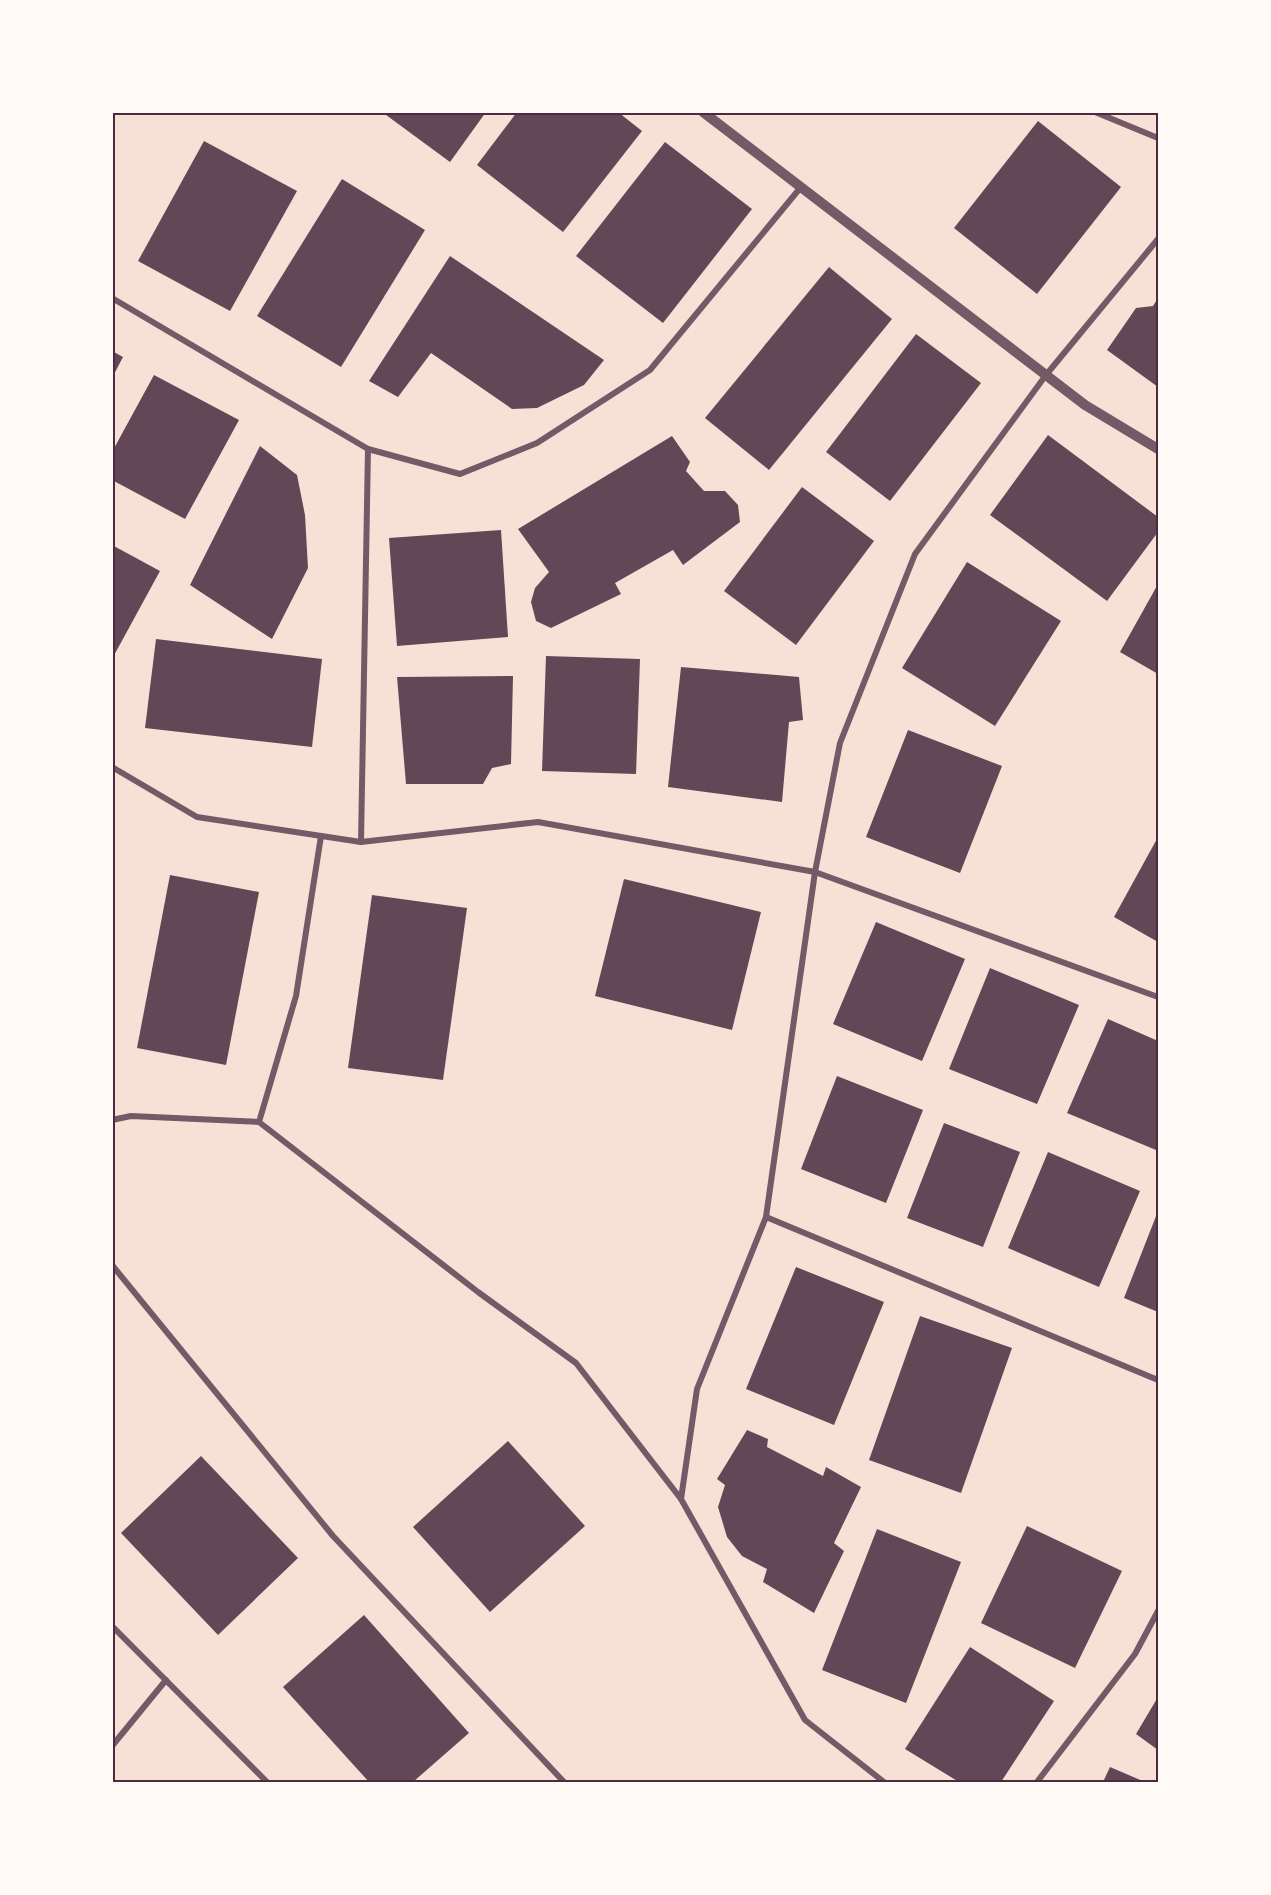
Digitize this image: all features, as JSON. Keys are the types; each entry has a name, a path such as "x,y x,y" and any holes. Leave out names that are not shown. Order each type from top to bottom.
{"street":[{"path":"704,112 1085,405 1158,449"},
{"path":"1095,112 1158,138"},
{"path":"112,298 368,449 460,474 537,443 650,370 801,187"},
{"path":"681,1499 697,1389 766,1217 815,872 840,743 915,554 1046,375 1158,239"},
{"path":"361,842 368,449"},
{"path":"112,767 197,817 361,842 538,822 815,872 1158,997"},
{"path":"259,1122 296,996 321,836"},
{"path":"112,1120 131,1116 259,1122 478,1292 576,1363 681,1499 805,1720 884,1782"},
{"path":"766,1217 1158,1380"},
{"path":"112,1265 333,1536 564,1782"},
{"path":"1037,1782 1135,1654 1158,1611"},
{"path":"112,1626 267,1782"},
{"path":"112,1746 166,1680"}],"building":[{"path":"382,112 486,112 450,162"},
{"path":"517,112 618,112 642,131 563,232 477,165"},
{"path":"1038,121 1121,187 1037,294 954,228"},
{"path":"204,141 297,191 230,311 138,261"},
{"path":"665,142 752,209 663,323 576,256"},
{"path":"342,179 425,230 341,367 257,316"},
{"path":"450,256 604,360 584,385 537,408 512,409 431,353 398,397 369,381"},
{"path":"829,267 892,319 769,470 705,418"},
{"path":"1158,298 1158,387 1107,350 1136,308 1153,306"},
{"path":"916,334 981,383 890,501 826,452"},
{"path":"112,351 123,357 112,378"},
{"path":"154,375 239,420 185,519 112,480 112,452"},
{"path":"1048,435 1158,517 1158,532 1107,601 990,515"},
{"path":"672,436 690,462 686,471 704,491 725,491 738,505 740,522 683,565 673,550 615,583 621,594 551,628 536,621 531,602 535,588 549,572 518,529"},
{"path":"260,446 297,475 305,515 308,568 272,639 190,585"},
{"path":"802,487 874,541 796,645 724,591"},
{"path":"501,530 508,637 397,646 389,538"},
{"path":"112,545 160,571 112,659"},
{"path":"967,562 1061,621 995,726 902,668"},
{"path":"1158,584 1158,674 1120,652"},
{"path":"156,639 322,659 312,747 145,728"},
{"path":"546,656 640,659 636,774 542,771"},
{"path":"681,667 799,677 803,720 789,722 782,802 668,787"},
{"path":"513,676 511,764 492,768 483,784 406,784 397,677"},
{"path":"908,730 1002,766 960,873 866,837"},
{"path":"1158,837 1158,942 1114,917"},
{"path":"170,875 259,892 226,1065 137,1048"},
{"path":"624,879 761,912 732,1030 595,996"},
{"path":"372,895 467,908 443,1080 348,1068"},
{"path":"876,922 965,959 922,1061 833,1024"},
{"path":"990,968 1079,1005 1037,1104 949,1069"},
{"path":"1108,1019 1158,1041 1158,1145 1156,1150 1067,1113"},
{"path":"837,1076 923,1110 886,1203 801,1169"},
{"path":"944,1123 1020,1152 983,1247 907,1218"},
{"path":"1048,1152 1140,1191 1099,1287 1008,1248"},
{"path":"1158,1211 1158,1312 1124,1298"},
{"path":"796,1267 884,1302 834,1425 746,1389"},
{"path":"920,1316 1012,1348 961,1493 869,1460"},
{"path":"747,1430 768,1439 767,1447 823,1476 826,1467 861,1487 834,1543 844,1551 814,1613 763,1582 767,1569 742,1556 727,1537 718,1507 725,1485 717,1479"},
{"path":"508,1441 585,1526 490,1612 413,1527"},
{"path":"201,1456 298,1558 218,1635 121,1533"},
{"path":"1027,1526 1122,1571 1075,1668 981,1623"},
{"path":"877,1529 961,1562 906,1703 822,1670"},
{"path":"364,1615 469,1733 413,1782 369,1782 283,1687"},
{"path":"970,1647 1054,1701 1001,1782 959,1782 905,1749"},
{"path":"1158,1697 1158,1750 1136,1734"},
{"path":"1110,1767 1145,1782 1103,1782"}]}
